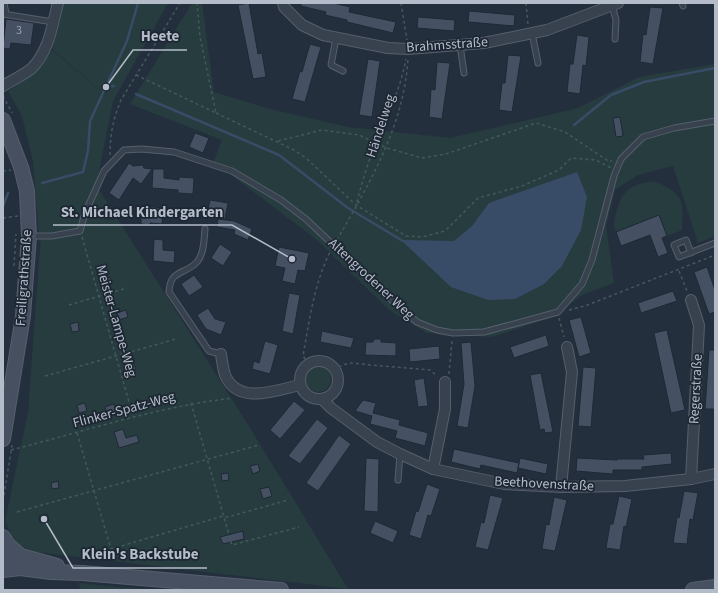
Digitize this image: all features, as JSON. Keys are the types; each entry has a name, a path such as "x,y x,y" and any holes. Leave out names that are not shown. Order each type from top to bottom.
{"street":[{"path":"3,86 31,69 42,56 48,44 58,3"},
{"name":"Brahmsstraße","path":"283,3 284,7 302,25 323,35 388,48 408,49 484,44 531,34 547,30 615,4"},
{"name":"Freiligrathstraße","path":"3,120 22,167 27,192 23,234 23,316 3,439"},
{"name":"Regerstraße","path":"691,300 699,325 691,479"},
{"path":"561,487 572,372 567,347"},
{"path":"221,354 225,375 231,385 242,392 250,394 262,394 300,385 301,373 309,364 319,361 330,365 334,369 337,380 336,387 328,396 322,399"},
{"path":"433,469 445,409 444,382"},
{"name":"Beethovenstraße","path":"300,385 306,395 317,399 322,399 330,408 378,442 433,469 504,484 561,487 625,486 691,479 715,474"},
{"path":"3,537 21,562"},
{"path":"3,558 51,572 82,573 281,590"},
{"path":"3,570 21,562"},
{"path":"693,590 715,587"}],"lane":[{"path":"4,3 4,14 53,22"},
{"path":"615,4 616,39"},
{"path":"531,34 538,63"},
{"path":"336,38 332,66 343,71"},
{"path":"460,45 464,73"},
{"path":"558,312 582,284 592,260 614,176 620,160 643,137 674,128 715,121"},
{"name":"Altengrodener Weg","path":"80,231 85,213 104,171 124,150 142,149 174,152 232,171 281,200 307,220 334,244 387,296 417,322 437,330 453,333 484,332 558,312"},
{"path":"205,229 202,252 197,263 174,276 169,284 169,292 209,351 221,354"},
{"path":"23,234 52,236 80,231"},
{"path":"691,253 715,243"},
{"path":"398,480 400,454"}],"path":[{"path":"111,162 110,137 114,117 121,100 180,3"},
{"path":"198,3 200,37 216,113"},
{"name":"Händelweg","path":"356,206 374,176 386,148 404,88 408,49 401,3"},
{"path":"526,3 531,34"},
{"name":"Händelweg","path":"356,206 365,171 398,91 408,49"},
{"path":"136,75 278,141 306,158 356,206 406,236 422,237 445,231 478,198 522,186 559,170 572,158 596,160 610,169 620,160"},
{"path":"278,141 322,130 359,135 386,148 422,158 446,154 536,123 565,132 608,161 620,160"},
{"path":"9,163 13,177"},
{"path":"3,171 12,170"},
{"path":"309,364 302,356 313,304 324,264 356,206"},
{"path":"3,218 18,216"},
{"name":"Meister-Lampe-Weg","path":"80,231 133,416"},
{"path":"14,272 23,234"},
{"path":"567,347 558,312 585,306 679,271 715,255"},
{"path":"679,271 691,300"},
{"path":"68,305 128,288"},
{"path":"334,369 349,363 430,370 444,382 450,374 453,333"},
{"path":"45,376 176,339"},
{"name":"Flinker-Spatz-Weg","path":"11,450 77,433 133,416 191,403 235,398 242,392"},
{"path":"191,403 232,545 299,527"},
{"path":"77,433 111,549 223,516 228,517 288,500"},
{"path":"17,512 259,445"}],"green space":[{"path":"62,3 168,3 113,101 52,49"},
{"path":"192,3 202,3 214,92 270,109 348,127 450,138 578,108 639,77 715,64 715,236 698,243 673,166 638,175 615,190 606,226 614,283 582,295 553,317 492,337 427,333 389,310 317,240 230,174 211,168 222,140 130,104"},
{"path":"52,50 113,101 96,186 79,226 85,225 98,188 252,431 348,589 36,552 24,547 13,538 10,533 5,521 28,412 41,234 39,234 33,161 22,116 8,91 35,72"},
{"path":"654,181 664,185 680,199 683,211 682,230 667,236 659,215 616,232 614,225 615,218 625,193 639,184"},
{"path":"318,366 327,370 331,379 327,388 318,392 309,388 305,379 309,370"},
{"path":"79,583 150,590 80,590"}],"water":[{"path":"577,172 587,197 581,230 562,266 544,284 515,299 488,300 451,287 403,242 403,240 454,241 472,226 489,203"}],"building":[{"path":"249,3 258,54 262,53 266,77 253,79 238,5"},
{"path":"301,3 333,3 350,7 349,12 396,22 393,33 325,15 326,12 301,6"},
{"path":"650,7 663,8 653,64 640,62 643,34 646,35"},
{"path":"469,11 515,15 514,26 468,22"},
{"path":"418,17 455,20 454,31 417,28"},
{"path":"6,19 34,23 31,45 11,43 10,49 3,48"},
{"path":"577,35 589,37 586,66 583,65 580,94 567,92 570,64 573,64"},
{"path":"310,44 321,47 305,102 292,99"},
{"path":"508,55 521,56 512,112 499,110 502,83 505,83"},
{"path":"368,59 380,61 372,117 359,115"},
{"path":"437,62 450,63 442,119 429,117 431,89 435,90"},
{"path":"620,117 623,136 616,137 613,118"},
{"path":"195,133 209,138 203,153 189,147"},
{"path":"129,163 133,166 143,165 144,168 152,169 141,184 133,178 119,200 109,193"},
{"path":"153,169 164,169 164,178 179,180 179,177 194,178 193,194 178,193 178,190 152,188"},
{"path":"210,200 228,203 225,219 207,215"},
{"path":"147,206 163,208 162,224 141,224 141,210 147,211"},
{"path":"112,211 114,219 107,220 105,213"},
{"path":"659,215 667,236 662,238 668,253 658,257 650,235 621,246 616,232"},
{"path":"218,219 234,221 252,229 248,240 234,234 235,230 217,227"},
{"path":"154,239 163,240 163,250 175,251 174,263 153,261"},
{"path":"220,244 232,252 223,266 211,258"},
{"path":"279,247 309,253 305,271 298,270 295,284 282,281 285,268 275,266"},
{"path":"707,267 715,290 715,312 709,314 694,272"},
{"path":"194,275 203,287 189,296 181,284"},
{"path":"110,277 112,284 104,286 103,279"},
{"path":"673,291 677,301 641,313 638,303"},
{"path":"289,293 300,295 293,334 282,331"},
{"path":"208,308 215,319 226,322 221,335 206,329 197,315"},
{"path":"126,310 128,317 119,320 117,313"},
{"path":"581,317 591,353 579,357 569,320"},
{"path":"78,322 79,331 72,332 70,324"},
{"path":"667,330 685,410 671,413 654,333"},
{"path":"322,331 354,338 351,348 320,342"},
{"path":"546,335 549,346 514,358 510,347"},
{"path":"374,339 381,339 381,342 396,343 396,356 365,355 366,342 373,342"},
{"path":"265,341 278,345 270,374 252,369 254,361 259,363"},
{"path":"471,342 475,386 468,428 457,426 464,384 461,343"},
{"path":"439,346 440,359 410,362 409,349"},
{"path":"709,350 715,350 715,409 705,409"},
{"path":"133,362 136,369 129,371 126,364"},
{"path":"583,367 596,368 591,427 578,426"},
{"path":"541,373 553,432 545,433 544,429 540,430 530,375"},
{"path":"424,378 428,406 418,407 414,380"},
{"path":"363,400 376,403 373,413 400,420 399,425 428,433 425,446 395,438 397,431 370,424 372,416 355,411"},
{"path":"294,401 305,410 280,439 270,430"},
{"path":"85,403 87,411 79,413 77,405"},
{"path":"114,404 116,412 107,414 105,407"},
{"path":"317,419 328,428 300,464 288,456"},
{"path":"123,429 126,438 137,435 139,442 119,448 114,432"},
{"path":"339,435 351,444 318,491 306,483"},
{"path":"454,449 519,463 520,458 548,464 546,474 518,468 517,473 481,465 480,469 451,462"},
{"path":"671,453 672,464 642,467 642,470 613,470 613,474 576,471 577,458 617,460 644,459 643,455"},
{"path":"366,458 379,459 378,512 364,511"},
{"path":"258,464 260,471 253,474 250,466"},
{"path":"228,473 229,480 222,481 221,474"},
{"path":"58,481 59,488 52,489 51,483"},
{"path":"427,484 440,489 431,516 428,515 421,539 409,535 416,511 418,512"},
{"path":"269,487 272,496 263,499 260,489"},
{"path":"684,491 698,493 693,520 690,519 687,544 673,543 677,517 679,518"},
{"path":"490,495 503,498 488,550 475,547 481,522 484,523"},
{"path":"619,496 632,499 626,527 624,526 620,550 606,548 610,524 613,524"},
{"path":"554,497 567,500 555,551 542,549 546,524 549,525"},
{"path":"47,514 49,521 40,523 39,516"},
{"path":"375,521 398,531 393,543 370,533"},
{"path":"243,531 244,539 223,544 220,537"}],"waterway":[{"path":"42,183 83,172 88,151 90,121 127,41 138,3"},
{"path":"574,125 611,95 644,82 715,68"},
{"path":"106,87 114,86"},
{"path":"136,94 279,155 348,208 403,241"},
{"path":"3,206 8,193"}],"place":[{"name":"Heete","path":"106,87"},
{"name":"St. Michael Kindergarten","path":"292,259"},
{"name":"Klein's Backstube","path":"44,519"}]}
